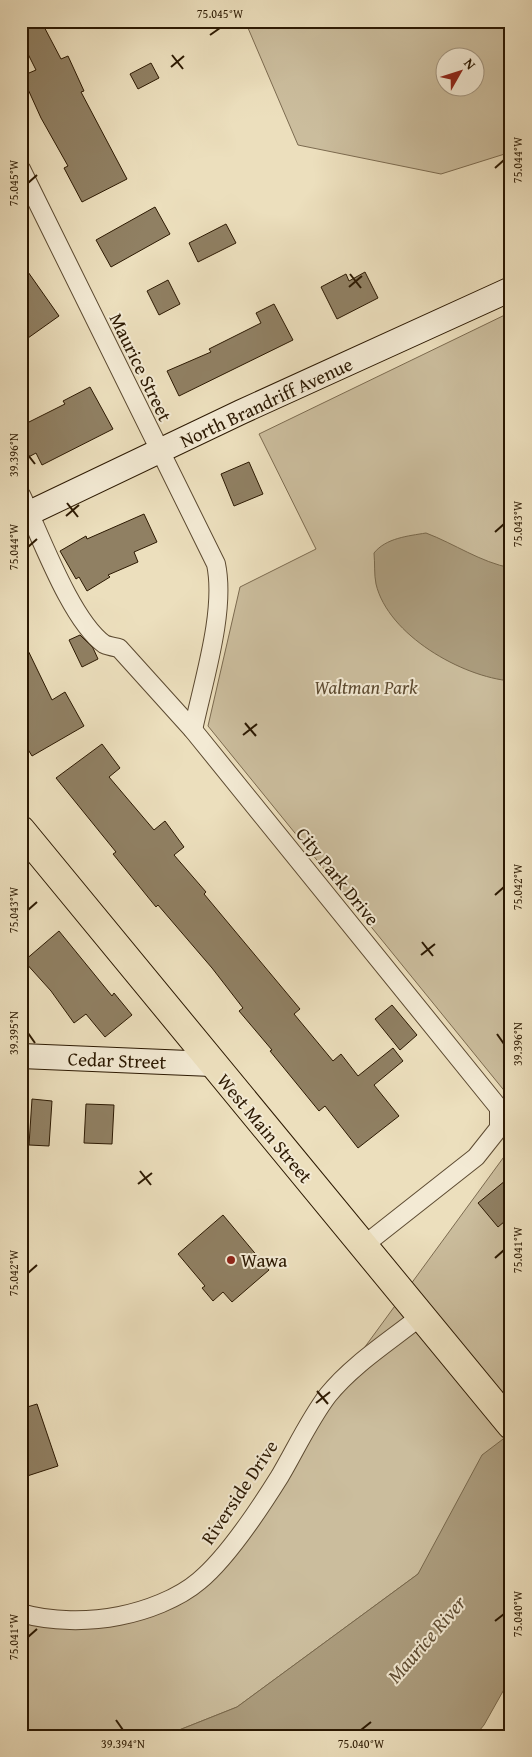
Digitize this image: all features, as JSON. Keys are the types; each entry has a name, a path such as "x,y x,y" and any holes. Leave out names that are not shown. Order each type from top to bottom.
{"highway":[{"name":"West Main Street","path":"21,830 511,1425"}],"main road":[{"name":"North Brandriff Avenue","path":"24,508 159,452 511,289"},
{"name":"Cedar Street","path":"21,1056 212,1064"}],"street":[{"name":"Maurice Street","path":"21,169 159,452 216,564 220,581 210,654 193,730"},
{"name":"City Park Drive","path":"24,508 65,590 83,619 105,644 119,648 193,730 499,1108 499,1128 476,1157 363,1246"},
{"name":"Riverside Drive","path":"21,1613 40,1618 99,1620 131,1614 168,1599 198,1582 236,1540 280,1476 326,1397 340,1381 421,1316"}],"green space":[{"path":"245,21 511,21 511,152 441,174 298,145"},
{"name":"Waltman Park","path":"511,312 511,1099 208,726 240,587 316,549 259,434"},
{"path":"511,1141 511,1451 418,1574 237,1707 164,1736 21,1736 21,1609 131,1614 195,1593 340,1381 506,1154"}],"water":[{"path":"426,533 489,562 511,568 511,681 492,678 471,671 450,662 430,650 411,636 395,620 383,603 376,584 374,553 391,541"},
{"name":"Maurice River","path":"511,1433 511,1677 484,1725 475,1736 164,1736 237,1707 418,1574 482,1455"}],"building":[{"path":"21,21 41,21 61,59 68,56 84,91 81,92 127,179 82,202 64,168 68,166 41,118 22,76 36,70 21,40"},
{"path":"151,63 159,78 138,89 130,74"},
{"path":"155,207 170,234 111,267 96,240"},
{"path":"226,224 236,243 198,262 189,243"},
{"path":"21,262 59,316 21,343"},
{"path":"365,272 378,298 337,319 321,287 346,274 349,281"},
{"path":"168,280 180,304 159,315 147,291"},
{"path":"274,304 293,340 179,396 167,371 211,352 209,349 261,323 256,313"},
{"path":"90,387 113,429 42,465 36,453 21,461 21,426 65,404 63,401"},
{"path":"249,462 263,494 234,506 221,474"},
{"path":"144,514 157,542 134,552 138,562 108,575 110,577 87,591 79,577 76,579 60,551 86,536 87,539"},
{"path":"80,635 93,648 98,659 82,667 69,640"},
{"path":"21,636 52,700 65,692 84,726 32,756 21,738"},
{"path":"102,744 120,768 109,777 154,830 165,821 184,847 174,855 300,1009 294,1014 333,1061 341,1054 358,1076 393,1048 403,1061 374,1085 399,1116 358,1148 325,1106 319,1111 270,1051 272,1050 239,1011 243,1008 212,968 158,905 156,907 113,854 116,852 56,778"},
{"path":"59,931 112,996 114,993 132,1015 105,1037 86,1014 74,1023 51,991 24,961"},
{"path":"392,1005 417,1035 400,1050 375,1019"},
{"path":"32,1099 52,1101 49,1146 29,1145"},
{"path":"86,1104 114,1105 112,1144 84,1143"},
{"path":"511,1176 511,1216 498,1227 478,1203"},
{"path":"223,1215 269,1270 232,1302 223,1292 213,1301 202,1288 205,1286 178,1254"},
{"path":"37,1404 58,1466 21,1478 21,1409"}],"place":[{"name":"Wawa","path":"231,1260"}]}
